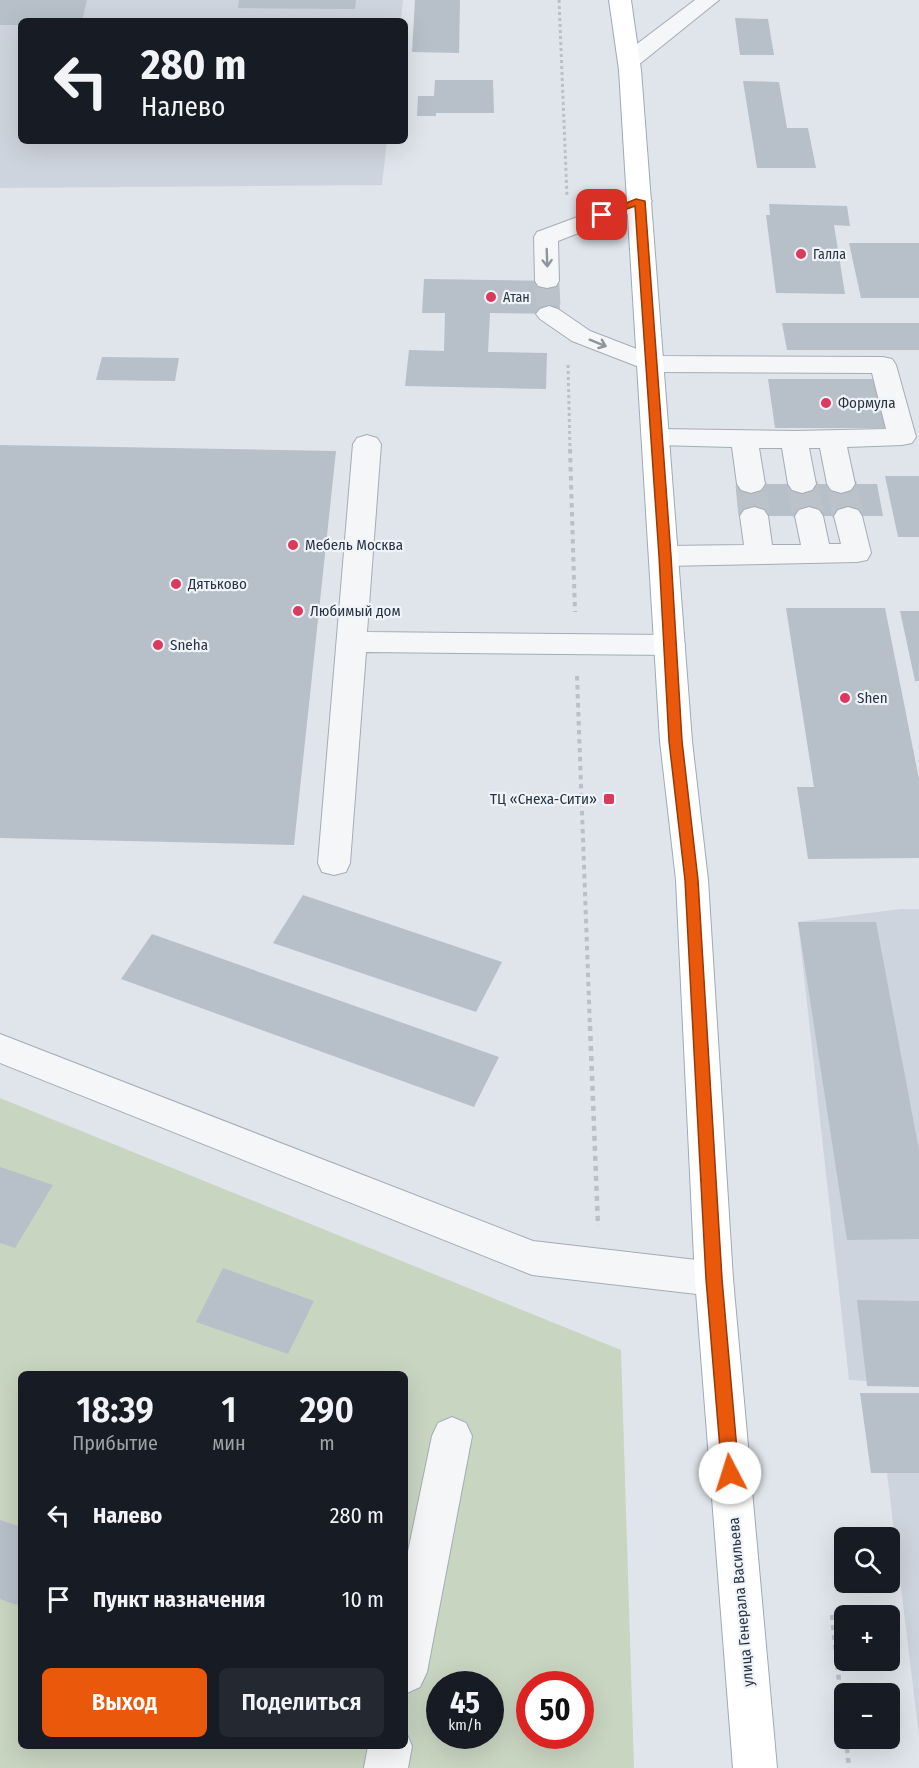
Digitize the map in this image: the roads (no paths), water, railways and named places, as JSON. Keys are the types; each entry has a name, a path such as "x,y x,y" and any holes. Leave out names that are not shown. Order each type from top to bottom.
{"main road":[{"name":"улица Генерала Васильева","path":"620,0 629,61 640,201 676,741 692,880 714,1279 755,1768"}],"lane":[{"path":"629,61 708,0"},
{"path":"547,281 546,237 640,201"},
{"path":"558,320 580,336 652,364 883,364 902,437 794,440 657,437"},
{"path":"744,439 751,484"},
{"path":"832,439 841,484"},
{"path":"794,440 802,484"},
{"path":"334,863 367,444"},
{"path":"754,516 759,555"},
{"path":"809,516 817,554"},
{"path":"665,556 857,554 848,516"},
{"path":"351,642 670,645"},
{"path":"0,1048 532,1258 714,1279"},
{"path":"408,1657 452,1436"},
{"path":"386,1768 389,1749"}],"tunnel":[{"path":"547,281 549,314"},
{"path":"751,484 754,516"},
{"path":"802,484 809,516"},
{"path":"841,484 848,516"}],"place":[{"name":"Галла","path":"801,254"},
{"name":"Атан","path":"491,297"},
{"name":"Формула","path":"826,403"},
{"name":"Мебель Москва","path":"293,545"},
{"name":"Дятьково","path":"176,584"},
{"name":"Любимый дом","path":"298,611"},
{"name":"Sneha","path":"158,645"},
{"name":"Shen","path":"845,698"},
{"name":"ТЦ «Снеха-Сити»","path":"609,799"}]}
